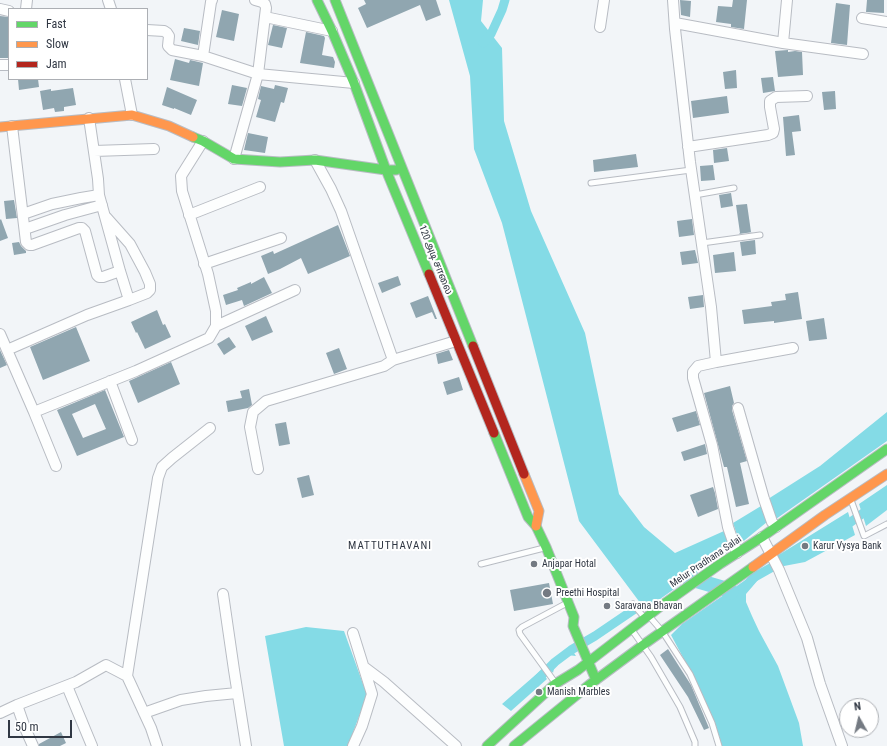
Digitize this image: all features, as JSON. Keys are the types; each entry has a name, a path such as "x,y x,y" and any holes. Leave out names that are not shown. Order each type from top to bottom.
{"main road":[{"name":"120 அடி சாலை","path":"317,0 354,83 386,170 528,517 536,526 546,547 574,617 573,626 596,680"},
{"name":"120 அடி சாலை","path":"335,0 539,511 536,526"},
{"path":"0,127 132,115 169,126 203,141 234,159 280,162 315,160 386,170 403,169"},
{"name":"Melur Pradhana Salai","path":"514,746 596,680 601,660 645,616 662,606 720,564 736,550 762,537 774,524 887,449"},
{"name":"Melur Pradhana Salai","path":"487,746 553,680 578,670 588,661 601,660 643,645 738,577 772,556 850,498 887,474"},
{"name":"120 அடி சாலை","path":"574,617 581,622 584,628"}],"street":[{"path":"202,56 212,0"},
{"path":"234,159 258,74 266,8 265,4 255,0"},
{"path":"600,28 604,0"},
{"path":"673,0 674,23 688,147 711,307 716,362"},
{"path":"783,43 787,0"},
{"path":"265,16 332,31"},
{"path":"862,18 887,22"},
{"path":"674,23 783,43 863,54"},
{"path":"148,30 164,31 167,33 169,36 168,46 172,50 202,56 258,74 354,83"},
{"path":"125,80 132,115"},
{"path":"688,147 773,133 774,129 770,101 776,97 807,96"},
{"path":"89,118 99,195 129,300"},
{"path":"12,126 26,242 29,245 32,245 82,228 97,275 99,277 103,277 120,271"},
{"path":"34,412 110,382 209,338 216,326 216,311 204,264 182,191 181,176 203,141"},
{"path":"94,151 154,149"},
{"path":"315,160 341,211 393,360"},
{"path":"189,215 260,187"},
{"path":"23,214 52,204 99,195"},
{"path":"25,229 65,215 102,205"},
{"path":"7,350 87,315 147,293 150,290 150,284 145,272 130,244 105,216"},
{"path":"204,264 280,238"},
{"path":"216,326 295,290"},
{"path":"0,334 56,466"},
{"path":"258,469 250,427 253,412 266,401 384,366 393,360 456,341"},
{"path":"736,550 728,527 712,445 693,378 693,372 698,366 794,348"},
{"path":"110,382 132,440"},
{"path":"738,408 764,499 774,524"},
{"path":"157,746 127,676 158,478 162,467 210,428"},
{"path":"762,537 779,570 792,601 842,746"},
{"path":"223,594 246,746"},
{"path":"353,633 372,694 362,726 353,746"},
{"path":"0,714 17,705 76,682 106,665 127,676"},
{"path":"364,667 384,682 456,746"},
{"path":"67,686 92,746"},
{"path":"144,713 181,700 237,693"},
{"path":"17,705 33,746"}],"lane":[{"path":"591,183 691,170"},
{"path":"695,195 734,188"},
{"path":"702,243 760,235"},
{"path":"850,498 864,536 887,524"},
{"path":"481,564 546,547"},
{"path":"553,680 520,634 519,630 568,603"},
{"path":"633,604 662,631 690,674 712,723 719,746"},
{"path":"631,629 643,645 680,707 695,742 695,746"}],"water":[{"path":"449,0 483,0 481,21 502,48 504,121 531,211 585,333 619,494 644,527 675,553 724,531 732,548 646,609 579,521 502,223 474,149 470,76"},
{"path":"887,412 887,441 776,519 768,499 820,466"},
{"path":"887,485 887,510 866,526 859,504"},
{"path":"761,506 767,522 740,544 733,523"},
{"path":"848,512 855,535 805,562 784,566 777,556"},
{"path":"754,574 758,580 746,594 746,602 759,631 778,666 799,723 803,746 722,746 716,726 671,635 682,624"},
{"path":"306,627 344,631 367,695 348,746 284,746 265,636"},
{"path":"570,647 576,656 567,655 555,664 553,673 549,668 549,664"},
{"path":"540,671 547,679 511,711 502,704"}],"building":[{"path":"364,0 436,0 441,15 426,21 420,5 367,28 358,8 366,4"},
{"path":"680,0 691,1 690,17 681,15"},
{"path":"733,0 747,0 744,29 731,27 731,24 716,22 718,6 732,7"},
{"path":"867,0 884,0 884,13 866,12"},
{"path":"836,3 850,5 847,45 831,43"},
{"path":"222,10 239,14 234,41 216,37"},
{"path":"0,16 8,17 8,58 0,58"},
{"path":"273,25 287,28 282,48 268,45"},
{"path":"184,28 200,31 198,45 181,41"},
{"path":"306,32 324,36 325,38 322,55 333,57 335,62 334,68 300,63"},
{"path":"788,50 788,52 802,52 803,75 778,77 775,51"},
{"path":"175,59 189,63 190,60 203,63 199,86 170,80"},
{"path":"736,70 737,88 725,89 723,72"},
{"path":"773,77 775,91 763,93 761,78"},
{"path":"18,80 38,80 39,87 19,90"},
{"path":"232,85 247,88 242,106 228,104"},
{"path":"275,85 288,88 284,103 281,102 275,122 256,117 261,100 258,99 261,86 274,89"},
{"path":"167,87 197,100 191,115 162,105"},
{"path":"73,88 76,105 64,107 64,111 55,112 54,108 43,110 40,91"},
{"path":"835,91 836,109 824,110 822,92"},
{"path":"727,96 729,113 693,118 691,101"},
{"path":"799,115 801,131 792,132 795,155 786,156 783,117"},
{"path":"248,133 268,137 265,153 244,150"},
{"path":"727,148 729,161 714,163 713,150"},
{"path":"636,154 638,167 594,172 593,160"},
{"path":"713,165 715,180 701,181 700,166"},
{"path":"731,193 733,206 721,208 719,195"},
{"path":"14,200 17,218 6,219 4,201"},
{"path":"747,204 751,232 753,232 739,234 736,205"},
{"path":"1,219 8,238 0,241 0,220"},
{"path":"692,219 694,235 679,237 677,221"},
{"path":"338,225 350,256 308,274 301,258 268,274 261,256 273,251 274,254"},
{"path":"755,240 756,254 742,256 740,242"},
{"path":"19,242 26,253 14,255 12,243"},
{"path":"695,250 698,263 682,265 680,252"},
{"path":"734,252 736,271 715,273 713,255"},
{"path":"398,276 401,285 382,293 378,283"},
{"path":"264,277 272,293 244,306 242,300 226,305 223,295 238,290 237,288 251,282 251,284"},
{"path":"798,292 802,319 774,323 774,321 744,324 742,310 772,306 771,302 786,300 785,294"},
{"path":"703,295 704,307 690,309 688,297"},
{"path":"428,296 437,319 435,319 432,312 416,318 410,303"},
{"path":"157,310 163,325 165,324 171,337 145,349 131,322"},
{"path":"266,316 273,332 252,341 245,326"},
{"path":"824,318 827,339 809,341 806,321"},
{"path":"76,327 90,361 43,380 30,347"},
{"path":"229,337 236,347 224,355 217,344"},
{"path":"339,348 347,369 334,374 326,353"},
{"path":"0,350 7,365 0,368"},
{"path":"449,350 453,360 438,364 436,354"},
{"path":"171,362 180,384 138,403 129,381"},
{"path":"459,377 463,390 447,395 443,382"},
{"path":"730,386 734,403 732,410 747,461 740,463 749,504 736,507 727,467 724,467 704,393"},
{"path":"249,389 252,405 248,408 228,412 226,401 242,398 240,391"},
{"path":"105,390 124,437 77,456 57,410","holes":["95,404 106,429 83,438 72,414"]},
{"path":"696,411 700,425 677,432 672,418"},
{"path":"286,422 290,444 279,446 275,424"},
{"path":"705,444 707,454 684,461 681,452"},
{"path":"309,475 314,495 302,498 297,478"},
{"path":"713,487 718,509 698,517 690,495"},
{"path":"549,583 553,604 514,611 510,590"},
{"path":"668,649 691,685 709,728 704,730 688,697 660,655"},
{"path":"61,732 66,743 60,746 39,746 39,744"}],"waterway":[{"path":"483,43 491,34 505,0"},
{"path":"841,528 887,496"},
{"path":"748,584 753,578 783,561"},
{"path":"688,578 729,590 731,592"},
{"path":"535,682 555,662 571,650 595,636 651,598"}],"traffic: fast":[{"path":"317,0 354,83 386,170 429,274"},
{"path":"335,0 473,346"},
{"path":"193,137 203,141 234,159 280,162 315,160 386,170 396,170"},
{"path":"494,433 528,517 536,526 546,547 574,617 573,626 596,680"},
{"path":"487,746 555,684 578,670 661,606 720,564 762,537 887,449"},
{"path":"514,746 589,685 753,567"}],"traffic: slow":[{"path":"0,127 132,115 169,126 193,137"},
{"path":"524,474 539,511 536,526"},
{"path":"753,567 825,515 887,474"}],"traffic: jam":[{"path":"429,274 494,433"},
{"path":"473,346 524,474"}],"place":[{"name":"Karur Vysya Bank","path":"805,546"},
{"name":"Anjapar Hotal","path":"534,564"},
{"name":"Preethi Hospital","path":"547,593"},
{"name":"Saravana Bhavan","path":"607,606"},
{"name":"Manish Marbles","path":"539,692"}],"district":[{"name":"MATTUTHAVANI","path":"390,546"}]}
